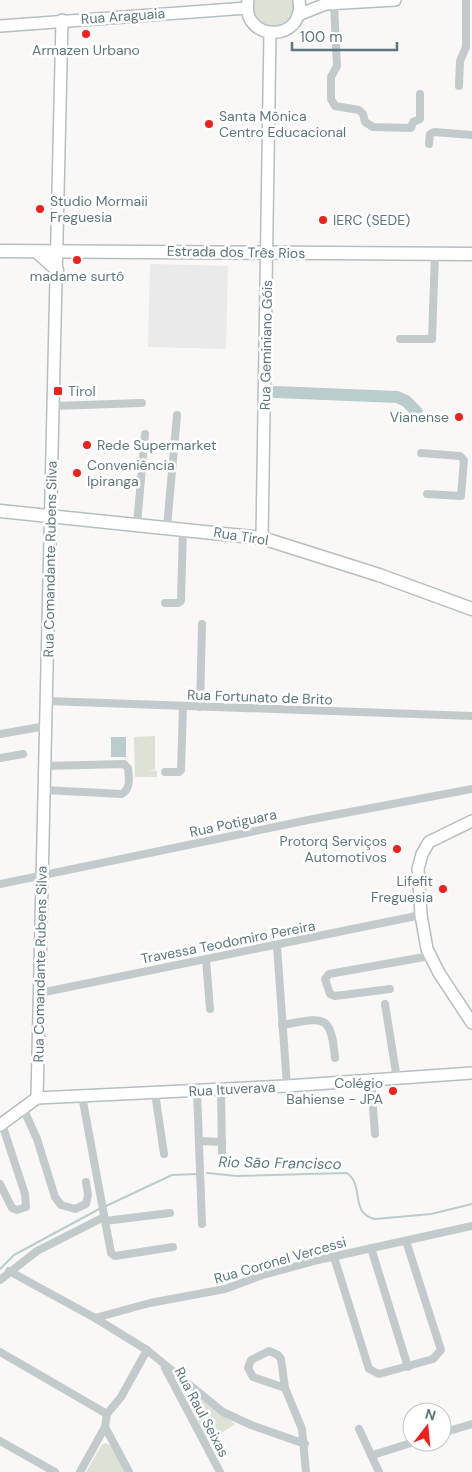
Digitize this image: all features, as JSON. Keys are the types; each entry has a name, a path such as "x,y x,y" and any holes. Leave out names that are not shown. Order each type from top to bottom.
{"main road":[{"name":"Estrada dos Três Rios","path":"0,251 472,254"},
{"path":"37,252 57,270"},
{"name":"Rua Tirol","path":"0,511 262,538 362,570 472,609"}],"street":[{"path":"248,4 254,25 270,33 288,29 298,15 299,0"},
{"path":"314,0 330,4"},
{"path":"298,15 330,4 395,0"},
{"path":"458,86 460,61 466,47 466,0"},
{"name":"Rua Araguaia","path":"0,26 248,4"},
{"path":"330,4 337,66 332,77 331,99 335,106 359,110 363,114 365,122 373,127 411,128 413,122 420,119 420,94"},
{"name":"Rua Comandante Rubens Silva","path":"37,1098 52,516 62,20"},
{"name":"Rua Geminiano Góis","path":"262,538 270,33"},
{"path":"429,144 430,134 434,132 472,135"},
{"path":"400,339 432,339 434,254"},
{"path":"53,406 142,403"},
{"path":"168,527 177,415"},
{"path":"137,524 145,434"},
{"path":"421,453 462,456 468,476 461,496 427,494"},
{"path":"165,603 178,603 181,601 183,529"},
{"path":"200,707 202,624"},
{"name":"Rua Fortunato de Brito","path":"47,701 472,716"},
{"path":"165,772 179,772 181,770 183,707"},
{"path":"0,734 46,726"},
{"path":"0,758 22,754"},
{"path":"44,790 122,794 128,788 129,781 128,768 124,764 45,766"},
{"name":"Rua Potiguara","path":"0,884 308,820 472,789"},
{"path":"472,821 436,838 425,847 418,869 424,939 430,956 472,1023"},
{"name":"Travessa Teodomiro Pereira","path":"40,992 277,946 421,915"},
{"path":"277,946 287,1086"},
{"path":"390,989 335,996 330,994 325,978 329,974 430,956"},
{"path":"206,960 210,1009"},
{"path":"385,1004 397,1079"},
{"path":"282,1025 321,1020 327,1024 333,1037 335,1058"},
{"name":"Rua Ituverava","path":"37,1098 221,1090 472,1073"},
{"path":"372,1081 375,1134"},
{"path":"221,1090 222,1153"},
{"path":"197,1091 202,1224"},
{"path":"155,1093 164,1154"},
{"path":"82,1096 113,1255 173,1248"},
{"path":"0,1184 12,1208 17,1210 26,1207 25,1194 1,1125 37,1098"},
{"path":"23,1108 37,1139 55,1197 62,1205 74,1209 86,1204 88,1195 86,1182"},
{"path":"199,1141 222,1142"},
{"path":"0,1280 37,1251 104,1214 170,1212"},
{"name":"Rua Coronel Vercessi","path":"96,1318 150,1303 224,1289 263,1275 334,1257 472,1226"},
{"path":"334,1257 369,1368 379,1374 437,1357 440,1350 406,1241"},
{"path":"371,1248 408,1367"},
{"path":"10,1271 96,1318 147,1350 236,1419 304,1444"},
{"path":"80,1472 105,1427 107,1414 122,1397 147,1350"},
{"path":"285,1388 253,1377 248,1368 251,1360 269,1351 278,1355 284,1374 285,1388 302,1429 306,1472"},
{"path":"0,1352 107,1414"},
{"name":"Rua Raul Seixas","path":"163,1364 220,1472"},
{"path":"452,1430 472,1424"},
{"path":"105,1427 129,1472"},
{"path":"359,1429 373,1455 379,1472"},
{"path":"0,1441 55,1472"},
{"path":"373,1455 402,1446"}],"shaded area":[{"path":"250,0 296,0 292,21 278,30 254,21"},
{"path":"150,264 228,266 226,349 148,347"},
{"path":"155,736 155,770 146,770 157,771 157,777 135,777 134,737"},
{"path":"111,737 126,737 126,757 111,757"},
{"path":"181,1385 235,1424 208,1442"},
{"path":"105,1443 110,1445 125,1472 86,1472 101,1446"}],"waterway":[{"path":"275,392 397,397 406,401 417,412"},
{"name":"Rio São Francisco","path":"207,1173 237,1176 347,1173 355,1185 362,1211 367,1216 375,1219 431,1214 472,1204"},
{"name":"Rio São Francisco","path":"106,1206 172,1175 197,1174"},
{"name":"Rio São Francisco","path":"0,1269 14,1255 101,1208"}],"place":[{"name":"Armazen Urbano","path":"86,34"},
{"name":"Santa Mônica Centro Educacional","path":"209,124"},
{"name":"Studio Mormaii Freguesia","path":"40,209"},
{"name":"IERC (SEDE)","path":"323,220"},
{"name":"madame surtô","path":"77,260"},
{"name":"Tirol","path":"58,391"},
{"name":"Vianense","path":"459,417"},
{"name":"Rede Supermarket","path":"87,445"},
{"name":"Conveniência Ipiranga","path":"77,473"},
{"name":"Protorq Serviços Automotivos","path":"397,849"},
{"name":"Lifefit Freguesia","path":"443,889"},
{"name":"Colégio Bahiense - JPA","path":"393,1091"}]}
